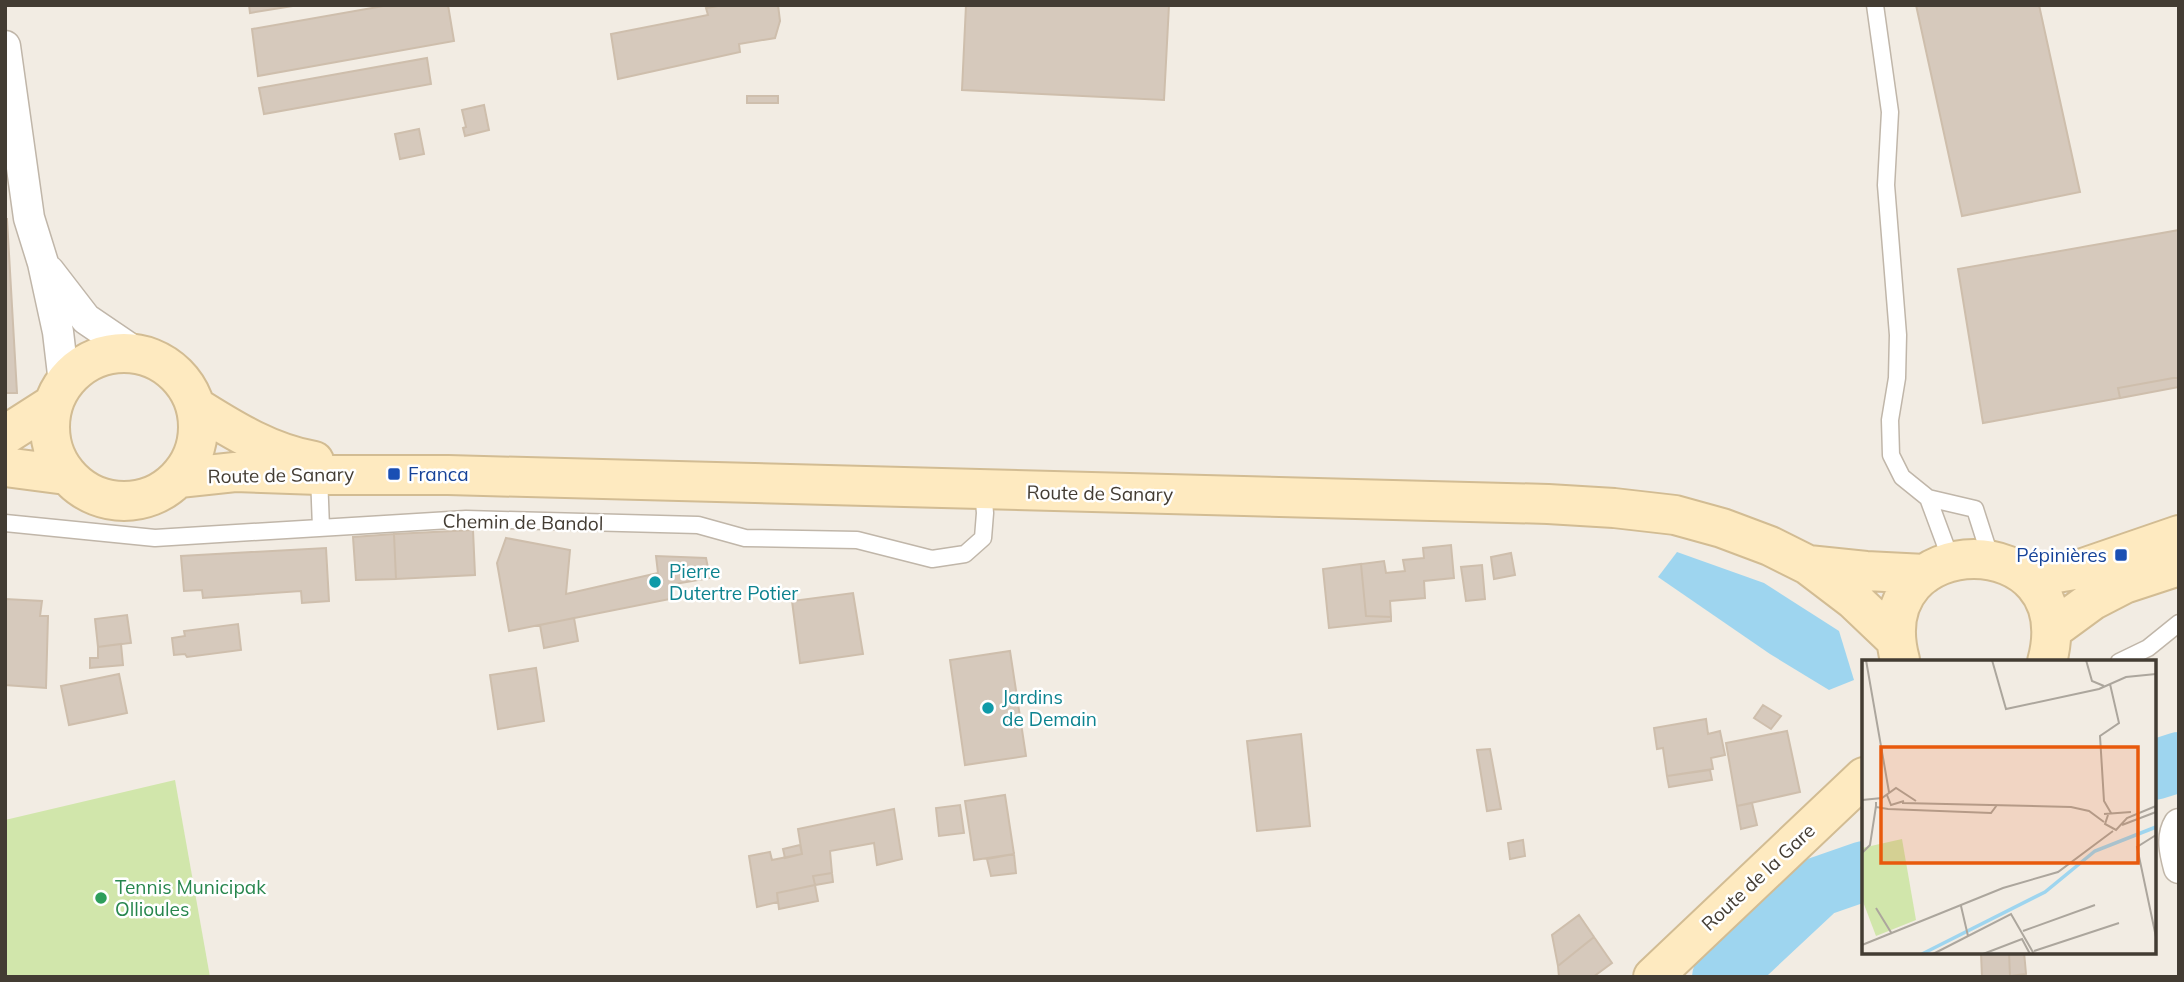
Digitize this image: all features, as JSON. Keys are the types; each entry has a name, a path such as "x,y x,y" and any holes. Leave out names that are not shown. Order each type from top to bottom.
{"main road":[{"name":"Route de Sanary","path":"5,435 58,394 78,369 97,358 122,353 146,356 168,367 186,385 196,407 199,432 193,456 179,478 159,494 135,501 109,501 85,491 66,475 5,467"},
{"path":"58,394 49,428 54,453 66,475"},
{"name":"Route de Sanary","path":"196,407 238,434 269,449 307,460 382,474"},
{"name":"Route de Sanary","path":"179,478 235,472 382,474 1548,504 1614,508 1675,515 1722,528 1808,565 1854,600 1899,655"},
{"path":"2028,578 2080,569 2179,535"},
{"name":"Route de Sanary","path":"1808,565 1866,571 1938,567 1971,557 1990,559"},
{"path":"1990,559 2010,566 2028,578 2040,593 2048,610 2050,646"},
{"path":"2050,646 2093,600 2124,584 2179,566"},
{"path":"1899,655 1897,621 1902,603 1912,588 1938,567"},
{"name":"Route de la Gare","path":"1653,977 1862,779"}],"street":[{"path":"5,46 29,218 43,263 58,332 58,394"},
{"path":"43,263 86,319 139,355"},
{"path":"2179,824 2176,828 2174,849 2179,868"}],"lane":[{"path":"1875,5 1890,112 1886,185 1898,335 1897,378 1890,420 1891,455 1902,477 1928,498 1975,509 1990,559"},
{"path":"318,475 321,528"},
{"name":"Chemin de Bandol","path":"5,523 155,538 466,519 698,525 745,538 857,540 932,559 965,554 983,538 983,490"},
{"path":"1928,498 1938,567"},
{"path":"2123,660 2148,648 2179,623"}],"green space":[{"name":"Tennis Municipak Ollioules","path":"175,780 210,977 5,977 5,820"}],"water":[{"path":"1677,552 1764,583 1839,631 1854,680 1829,690 1770,654 1658,577"}],"building":[{"path":"249,5 299,5 250,13"},
{"path":"389,5 448,5 454,41 258,76 252,29"},
{"path":"724,5 778,5 780,21 775,38 739,44 740,52 618,79 611,34 708,15 706,8"},
{"path":"966,5 1169,5 1164,100 962,90"},
{"path":"1916,5 2039,5 2080,192 1962,216"},
{"path":"427,58 431,84 264,114 259,88"},
{"path":"747,96 778,96 778,103 747,103"},
{"path":"484,105 489,130 465,136 462,110"},
{"path":"419,129 424,154 400,159 395,134"},
{"path":"7,219 17,393 5,393"},
{"path":"2179,230 2179,377 2118,388 2120,398 1983,423 1958,269"},
{"path":"2179,377 2179,387 2120,398 2118,388"},
{"path":"473,530 475,575 396,579 394,534"},
{"path":"394,534 396,579 356,580 353,537"},
{"name":"Pierre Dutertre Potier","path":"506,538 570,550 566,594 658,573 656,556 706,558 710,578 669,585 670,599 509,631 497,563"},
{"path":"1451,545 1454,578 1424,581 1425,598 1390,601 1391,617 1366,616 1361,564 1384,561 1386,573 1405,571 1403,560 1424,558 1423,548"},
{"path":"326,548 329,601 302,603 301,591 203,598 202,590 184,591 181,556"},
{"path":"1511,553 1515,575 1494,579 1491,557"},
{"path":"1361,564 1366,616 1391,617 1391,621 1329,628 1323,569"},
{"path":"1482,565 1485,599 1466,601 1461,567"},
{"path":"853,593 863,654 800,663 792,601"},
{"path":"5,599 42,601 40,616 48,616 46,688 5,685"},
{"path":"127,615 131,643 98,647 95,619"},
{"path":"574,618 578,641 544,648 540,625"},
{"path":"238,624 241,650 187,657 185,654 174,655 172,638 185,636 184,631"},
{"path":"121,644 123,665 90,668 90,658 98,658 98,647"},
{"name":"Jardins de Demain","path":"1010,651 1026,756 965,765 950,660"},
{"path":"536,668 544,721 498,729 490,675"},
{"path":"119,674 127,713 69,725 61,686"},
{"path":"1763,705 1781,716 1771,729 1754,718"},
{"path":"1706,719 1708,734 1720,731 1725,755 1711,758 1713,769 1667,776 1663,748 1657,749 1654,728"},
{"path":"1787,731 1800,792 1737,806 1726,743"},
{"path":"1301,734 1310,826 1257,831 1247,741"},
{"path":"1490,749 1501,809 1487,811 1477,750"},
{"path":"1710,770 1712,780 1669,787 1667,776"},
{"path":"1005,795 1014,854 974,860 965,801"},
{"path":"1752,803 1757,825 1741,829 1737,806"},
{"path":"960,805 964,833 939,836 936,808"},
{"path":"894,809 902,859 877,865 874,843 830,851 832,873 813,876 815,885 777,893 778,902 757,907 749,856 770,852 772,860 802,854 798,829"},
{"path":"1523,840 1525,856 1510,859 1508,843"},
{"path":"800,845 802,854 785,858 783,849"},
{"path":"1014,854 1016,873 991,876 987,859"},
{"path":"832,873 833,882 815,885 813,876"},
{"path":"815,885 818,901 779,909 777,893"},
{"path":"1579,915 1594,937 1558,966 1552,935"},
{"path":"1594,937 1612,963 1593,977 1559,977 1558,966"},
{"path":"1981,954 2009,954 2010,976 1982,977"},
{"path":"2009,954 2024,954 2026,974 2010,976"}],"waterway":[{"path":"2156,769 2179,762"},
{"path":"1722,977 1818,887 1862,872"}],"place":[{"name":"Franca","path":"394,474"},
{"name":"Pépinières","path":"2121,555"},
{"name":"Pierre Dutertre Potier","path":"655,582"},
{"name":"Jardins de Demain","path":"988,708"},
{"name":"Tennis Municipak Ollioules","path":"101,898"}]}
